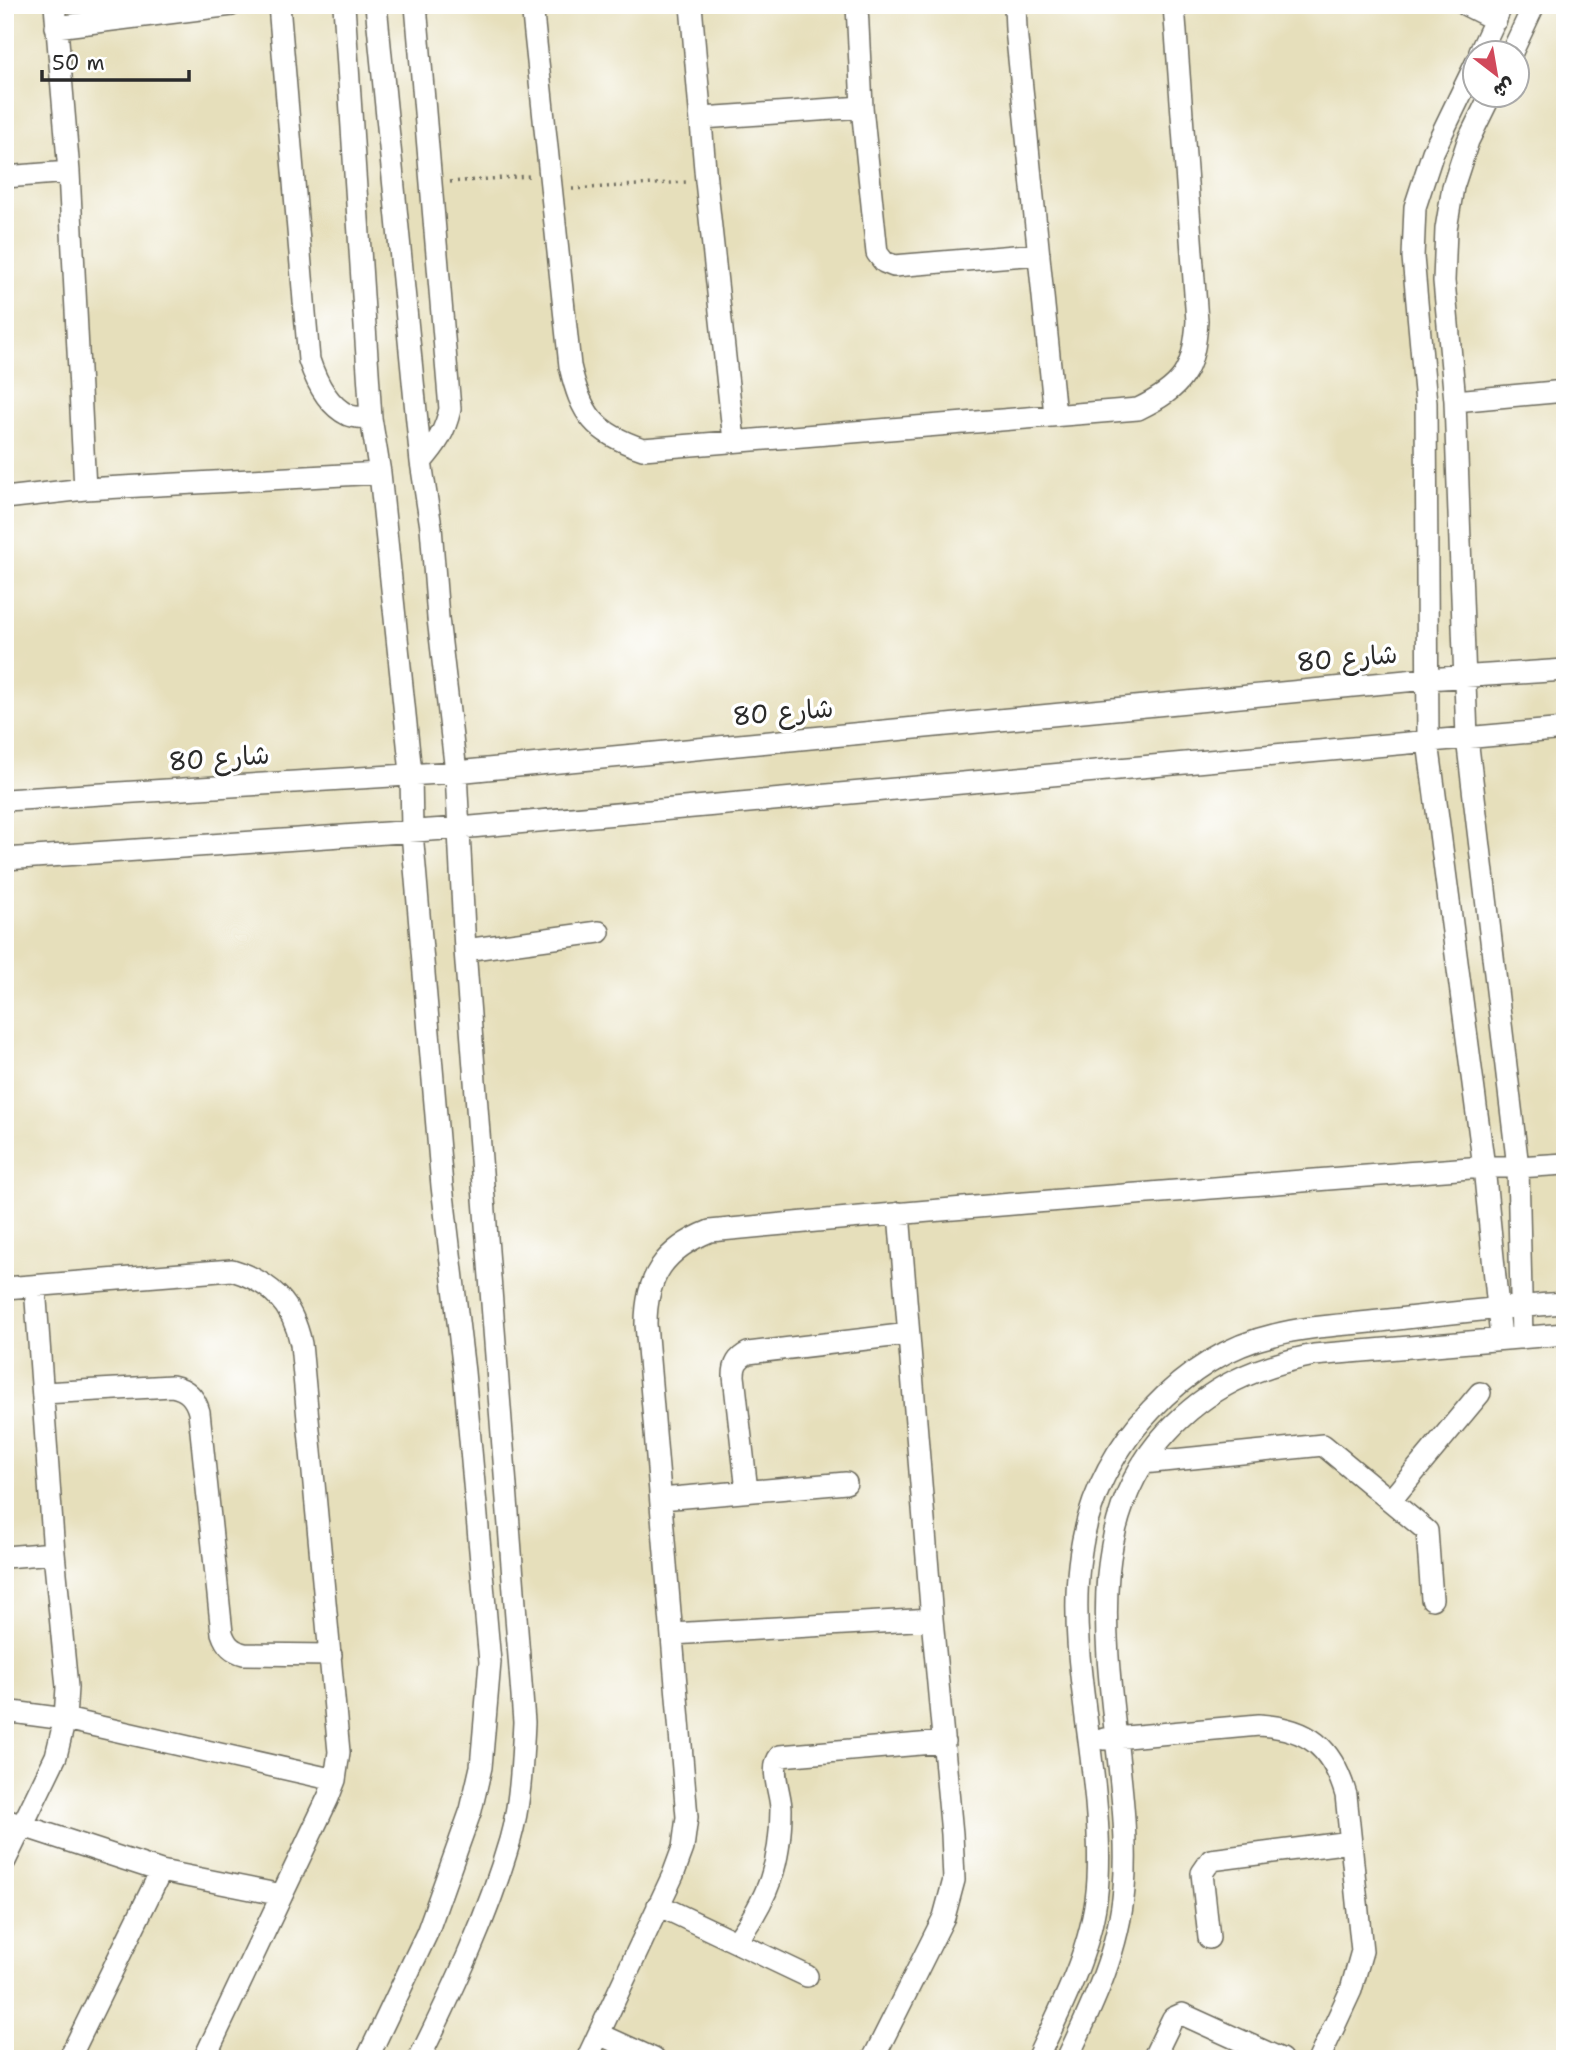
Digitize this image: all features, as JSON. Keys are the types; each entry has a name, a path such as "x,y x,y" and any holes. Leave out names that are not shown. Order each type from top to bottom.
{"street":[{"path":"55,5 69,172 85,489"},
{"path":"56,27 232,5"},
{"path":"279,5 309,360 324,392 336,405 350,416 371,418"},
{"path":"344,5 371,418 380,473 411,774 412,832 442,1186 464,1371 490,1661 481,1767 471,1811 427,1933 367,2059"},
{"path":"376,5 421,462 431,527 438,618 456,772 465,950 524,1722 521,1780 510,1838 461,1973 419,2059"},
{"path":"416,5 450,409 439,442 421,462"},
{"path":"532,5 570,366 576,395 587,414 603,430 622,442 643,449 1138,409 1164,397 1184,376 1196,350 1197,321 1174,5"},
{"path":"691,5 706,181 734,441"},
{"path":"857,5 862,107 877,253 884,262 894,266 1039,254"},
{"path":"1015,5 1055,415"},
{"path":"1466,5 1499,13 1487,38"},
{"path":"1519,38 1534,5"},
{"path":"1462,90 1433,152 1415,207 1412,257 1426,403 1428,742 1484,1167 1499,1307 1512,1338"},
{"path":"702,118 862,107"},
{"path":"1484,108 1468,141 1453,187 1446,229 1444,281 1455,401 1467,738 1518,1167 1520,1306 1512,1338"},
{"path":"5,177 69,172"},
{"path":"1455,401 1565,391"},
{"path":"5,498 85,489 380,473"},
{"name":"شارع 80","path":"5,800 456,772 1427,679 1565,670"},
{"path":"5,859 460,828 1565,729"},
{"path":"465,950 599,932"},
{"path":"587,2059 674,1875 683,1848 687,1817 646,1324 646,1304 651,1284 661,1266 682,1244 710,1231 899,1213 1484,1167 1565,1164"},
{"path":"873,2059 944,1917 954,1880 899,1213"},
{"path":"5,1288 232,1270 257,1280 279,1296 298,1327 302,1344 339,1752 335,1780 204,2059"},
{"path":"5,1861 14,1822 56,1756 65,1720 67,1687 54,1553 35,1286"},
{"path":"1037,2059 1079,1968 1091,1925 1098,1881 1098,1836 1076,1590 1080,1548 1091,1507 1108,1469 1136,1426 1170,1389 1212,1360 1242,1345 1274,1335 1499,1307 1565,1303"},
{"path":"747,1491 734,1376 734,1368 742,1356 748,1353 909,1334"},
{"path":"1067,2059 1104,1979 1117,1934 1123,1900 1125,1842 1108,1642 1107,1586 1115,1528 1124,1500 1156,1443 1181,1416 1210,1394 1243,1376 1278,1363 1314,1355 1565,1334"},
{"path":"43,1393 172,1387 187,1391 193,1397 199,1412 225,1641 236,1652 244,1654 331,1655"},
{"path":"1391,1500 1480,1392"},
{"path":"1143,1463 1323,1445 1427,1531 1432,1599"},
{"path":"661,1499 846,1483"},
{"path":"5,1557 54,1553"},
{"path":"672,1634 932,1619"},
{"path":"5,1711 65,1720 335,1780"},
{"path":"1088,1740 1259,1725 1284,1726 1306,1735 1325,1751 1339,1771 1346,1795 1362,1951 1351,1990 1319,2059"},
{"path":"736,1942 758,1912 772,1878 779,1842 781,1806 775,1766 777,1759 788,1754 944,1742"},
{"path":"14,1822 161,1871 282,1895"},
{"path":"1209,1938 1202,1879 1204,1868 1211,1860 1351,1842"},
{"path":"69,2059 161,1871"},
{"path":"658,1905 807,1976"},
{"path":"1153,2059 1171,2022 1182,2014 1282,2059"},
{"path":"599,2034 654,2059"}],"path":[{"path":"430,184 706,181"}]}
